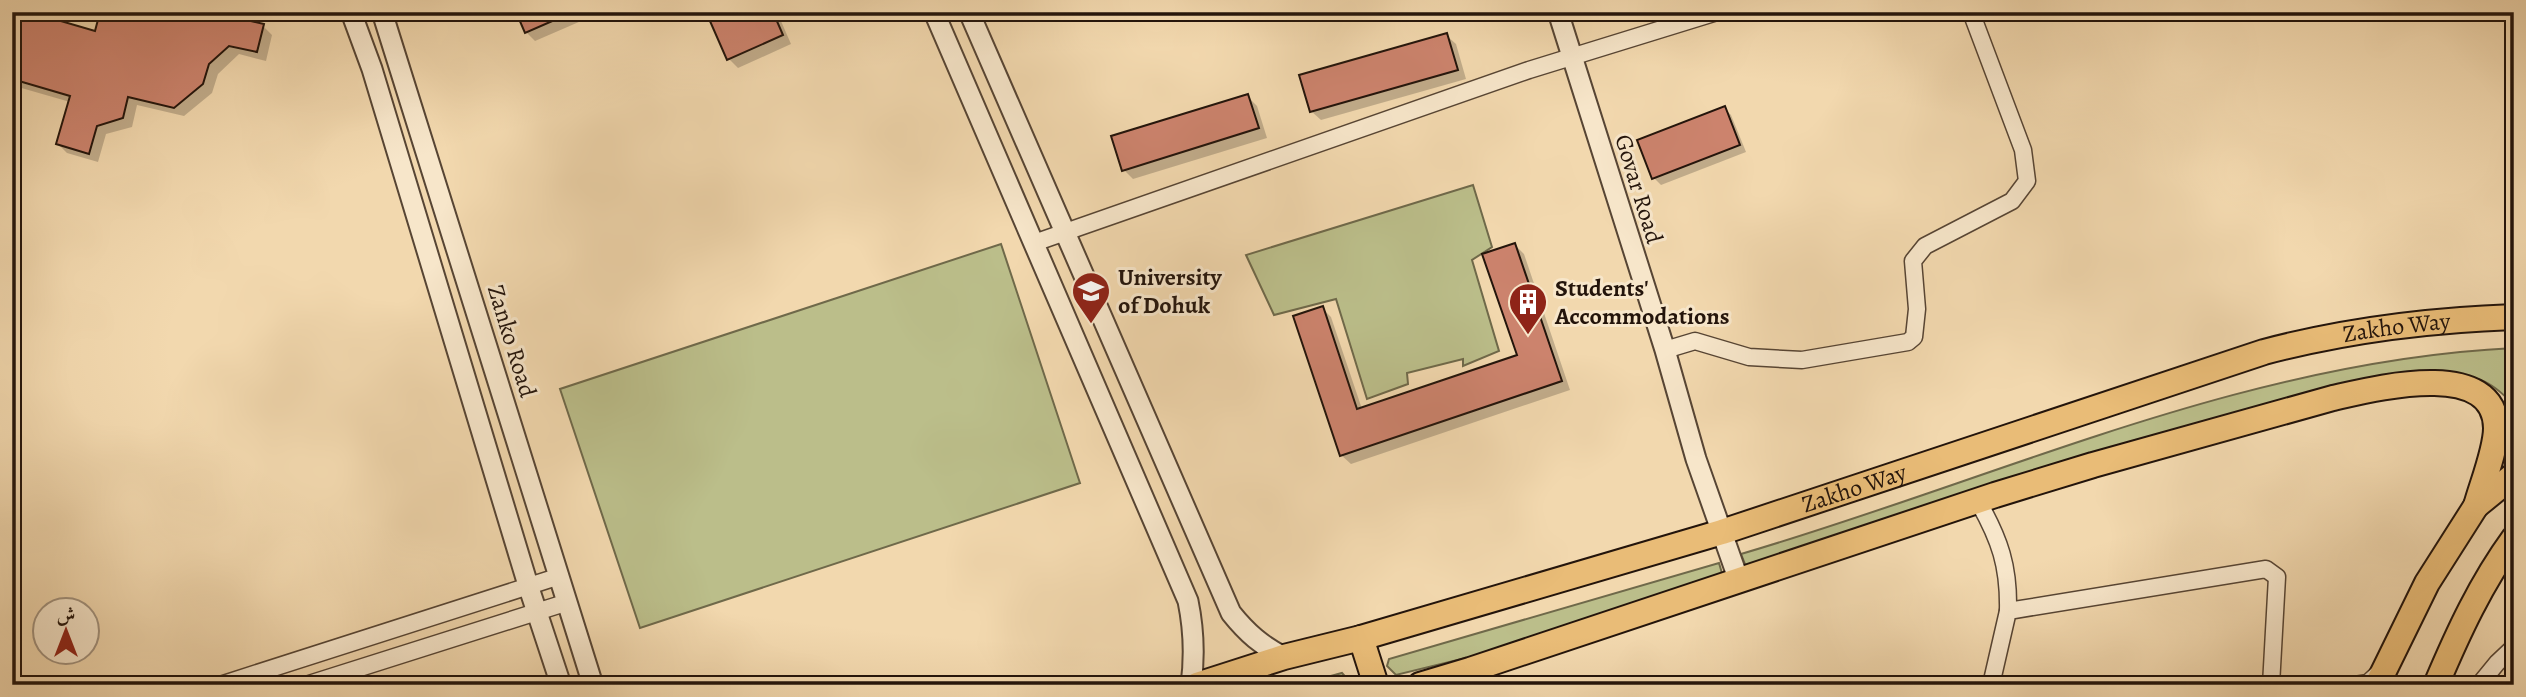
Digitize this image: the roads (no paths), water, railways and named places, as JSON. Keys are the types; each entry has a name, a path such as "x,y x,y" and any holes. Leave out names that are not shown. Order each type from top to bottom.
{"main road":[{"name":"Zakho Way","path":"1197,685 1284,657 1361,638 1722,532 2276,349 2360,330 2409,323 2514,317"},
{"path":"1420,685 1472,677 1739,580 2093,464 2374,389 2430,382 2474,390 2490,406 2496,427 2476,506 2427,583 2381,676"},
{"path":"2476,506 2514,475"},
{"path":"2436,685 2475,600 2514,538"},
{"path":"1361,638 1376,685"}],"street":[{"path":"351,12 372,69 528,585 561,685"},
{"name":"Zanko Road","path":"383,12 593,685"},
{"path":"934,12 1188,601 1195,631 1191,685"},
{"path":"969,12 1231,613 1245,632 1284,657"},
{"name":"Govar Road","path":"1558,12 1665,350 1696,459 1739,580"},
{"path":"1034,243 1529,70 1717,12"},
{"path":"1665,350 1695,341 1749,357 1802,359 1908,342 1914,337 1917,309 1913,261 1924,246 2012,201 2027,181 2023,150 1971,12"},
{"path":"1978,501 1996,531 2008,584 2008,611 1991,685"},
{"path":"2008,611 2266,569 2277,577 2271,685"},
{"path":"220,685 559,576"},
{"path":"1188,601 1218,586"},
{"path":"306,685 568,602"},
{"path":"2479,685 2514,647"},
{"path":"2355,685 2368,683 2381,676"}],"place":[{"name":"University of Dohuk","path":"1091,325"},
{"name":"Students' Accommodations","path":"1528,336"}]}
